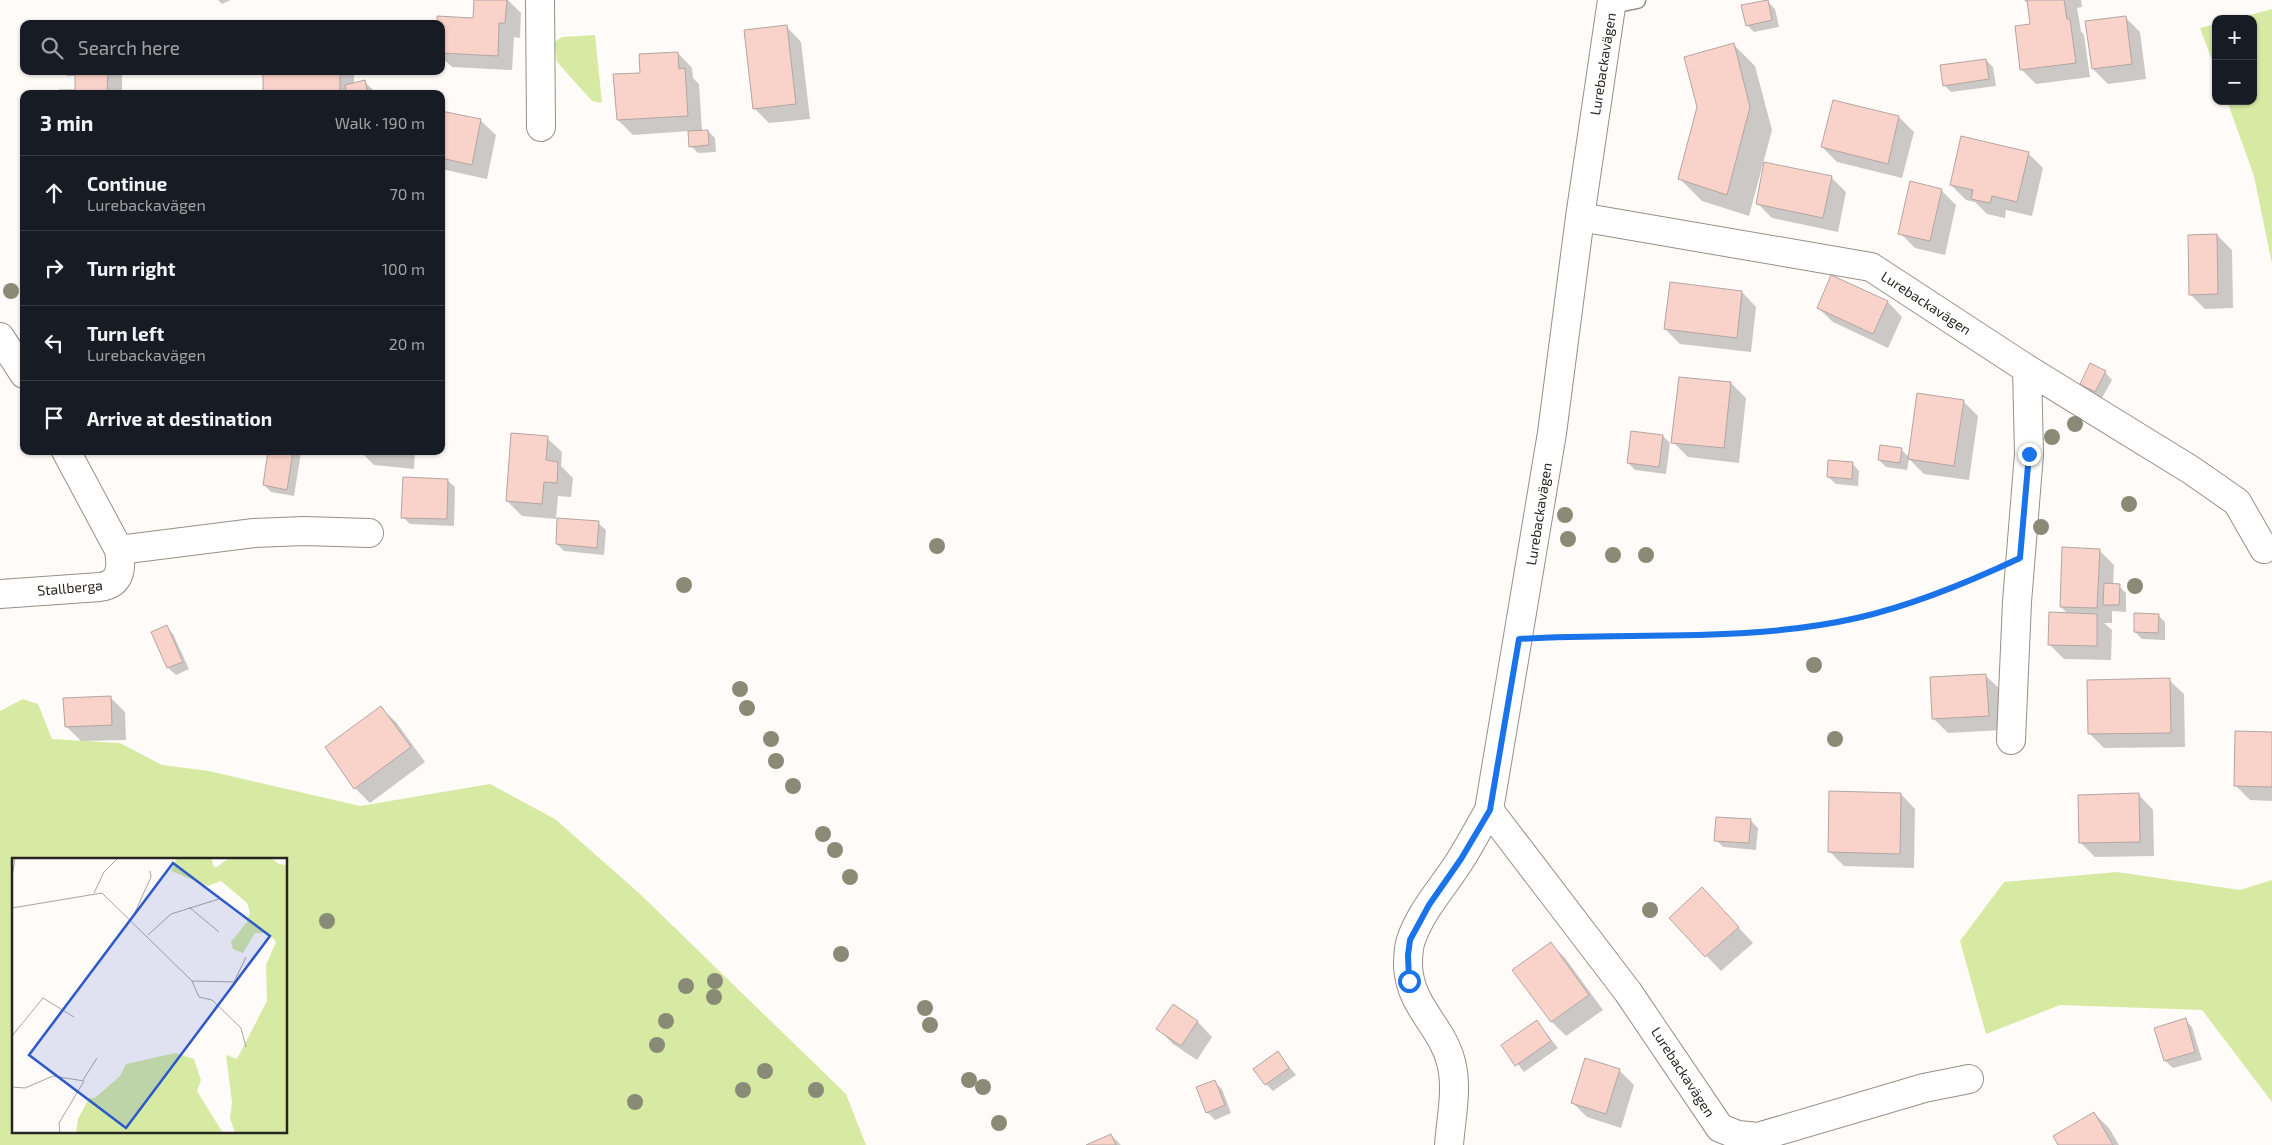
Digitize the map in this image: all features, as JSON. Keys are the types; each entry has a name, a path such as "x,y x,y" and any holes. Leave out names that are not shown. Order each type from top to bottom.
{"street":[{"path":"540,0 541,127"},
{"name":"Lurebackavägen","path":"1449,1145 1453,1102 1451,1060 1446,1048 1421,1010 1409,981 1408,955 1410,940 1429,905 1461,859 1490,810 1552,433 1580,217 1620,2"},
{"name":"Lurebackavägen","path":"1580,217 1871,267 2027,370 2191,470 2237,502 2264,549"},
{"path":"0,337 20,368"},
{"path":"2011,740 2020,558 2029,454 2027,370"},
{"name":"Stallberga","path":"0,594 108,586 118,577 122,568 119,550 68,455"},
{"path":"119,550 254,533 304,531 369,533"},
{"name":"Lurebackavägen","path":"1490,810 1628,992 1720,1128 1738,1135 1758,1138 1924,1088 1969,1079"}],"path":[{"path":"1519,639 1570,636 1733,634 1855,619 1913,604 1971,581 2020,558"}],"green space":[{"path":"2272,9 2272,264 2254,176 2228,105 2257,105 2257,15 2250,15"},
{"path":"2212,25 2212,60 2200,28"},
{"path":"595,35 602,103 592,101 557,62 554,42 562,37"},
{"path":"23,699 38,704 52,739 120,743 162,765 209,771 360,806 490,784 555,819 639,893 846,1094 866,1145 0,1145 0,711"},
{"path":"2117,872 2240,890 2272,880 2272,1102 2202,1010 2060,1005 1986,1034 1960,941 2004,882"}],"building":[{"path":"474,0 507,0 505,23 499,23 498,56 445,53 445,20 437,20 437,16 473,18"},
{"path":"1768,0 1772,20 1746,26 1741,5"},
{"path":"2027,0 2064,0 2067,19 2070,19 2076,63 2020,70 2015,26 2030,24"},
{"path":"2126,16 2132,64 2092,69 2085,21"},
{"path":"787,25 796,104 753,109 744,30"},
{"path":"1734,43 1750,107 1727,195 1678,179 1697,107 1684,57"},
{"path":"678,52 679,69 685,68 688,116 617,120 613,74 640,73 639,54"},
{"path":"1986,59 1989,79 1943,86 1940,65"},
{"path":"75,75 108,75 107,90 75,90"},
{"path":"263,75 340,75 340,90 263,90"},
{"path":"365,80 367,90 346,90 345,85"},
{"path":"1833,100 1899,116 1888,164 1821,147"},
{"path":"445,112 481,119 472,165 445,159"},
{"path":"708,130 709,145 689,147 688,131"},
{"path":"1961,136 2029,152 2017,202 1992,196 1990,203 1971,199 1973,190 1950,185"},
{"path":"1764,162 1832,176 1823,218 1756,204"},
{"path":"1910,181 1942,189 1930,241 1898,234"},
{"path":"2217,234 2218,294 2189,295 2188,235"},
{"path":"1831,275 1888,301 1873,334 1817,308"},
{"path":"1670,282 1742,291 1737,338 1664,329"},
{"path":"2090,363 2106,371 2095,392 2080,384"},
{"path":"1679,377 1731,382 1724,448 1671,443"},
{"path":"1917,393 1964,400 1954,466 1908,459"},
{"path":"1631,431 1663,435 1659,467 1627,463"},
{"path":"511,433 548,436 546,460 558,462 557,483 544,482 542,504 506,501"},
{"path":"1880,445 1902,448 1900,463 1878,460"},
{"path":"267,455 292,455 287,490 263,485"},
{"path":"1828,460 1853,462 1852,479 1827,477"},
{"path":"403,477 448,479 447,519 401,518"},
{"path":"557,518 599,521 597,548 556,544"},
{"path":"2062,547 2100,549 2097,608 2060,607"},
{"path":"2104,583 2120,584 2119,605 2103,605"},
{"path":"2049,612 2097,614 2097,646 2048,645"},
{"path":"2134,613 2159,614 2158,633 2134,632"},
{"path":"167,625 183,662 167,668 151,632"},
{"path":"1986,674 1989,716 1932,719 1930,677"},
{"path":"2170,678 2171,733 2088,734 2087,680"},
{"path":"111,696 112,725 65,727 63,698"},
{"path":"381,706 411,747 354,789 325,747"},
{"path":"2235,731 2272,732 2272,787 2234,786"},
{"path":"1829,791 1901,793 1900,854 1828,852"},
{"path":"2139,793 2140,842 2079,843 2078,795"},
{"path":"1716,817 1751,819 1749,843 1714,841"},
{"path":"1702,887 1739,927 1705,957 1669,918"},
{"path":"1551,942 1589,995 1551,1022 1512,970"},
{"path":"1173,1004 1198,1021 1181,1046 1156,1029"},
{"path":"2186,1018 2195,1052 2164,1061 2154,1028"},
{"path":"1537,1020 1551,1041 1515,1066 1501,1045"},
{"path":"1278,1051 1289,1068 1265,1085 1253,1069"},
{"path":"1585,1058 1620,1069 1606,1114 1571,1103"},
{"path":"1215,1080 1225,1105 1206,1113 1196,1087"},
{"path":"2094,1112 2113,1145 2058,1145 2053,1136"},
{"path":"1111,1134 1116,1145 1086,1145"}],"route":[{"path":"1409,981 1408,955 1410,940 1429,905 1461,859 1490,810 1519,639 1570,636 1733,634 1786,629 1855,619 1913,604 1971,581 2020,558 2029,454"}]}
